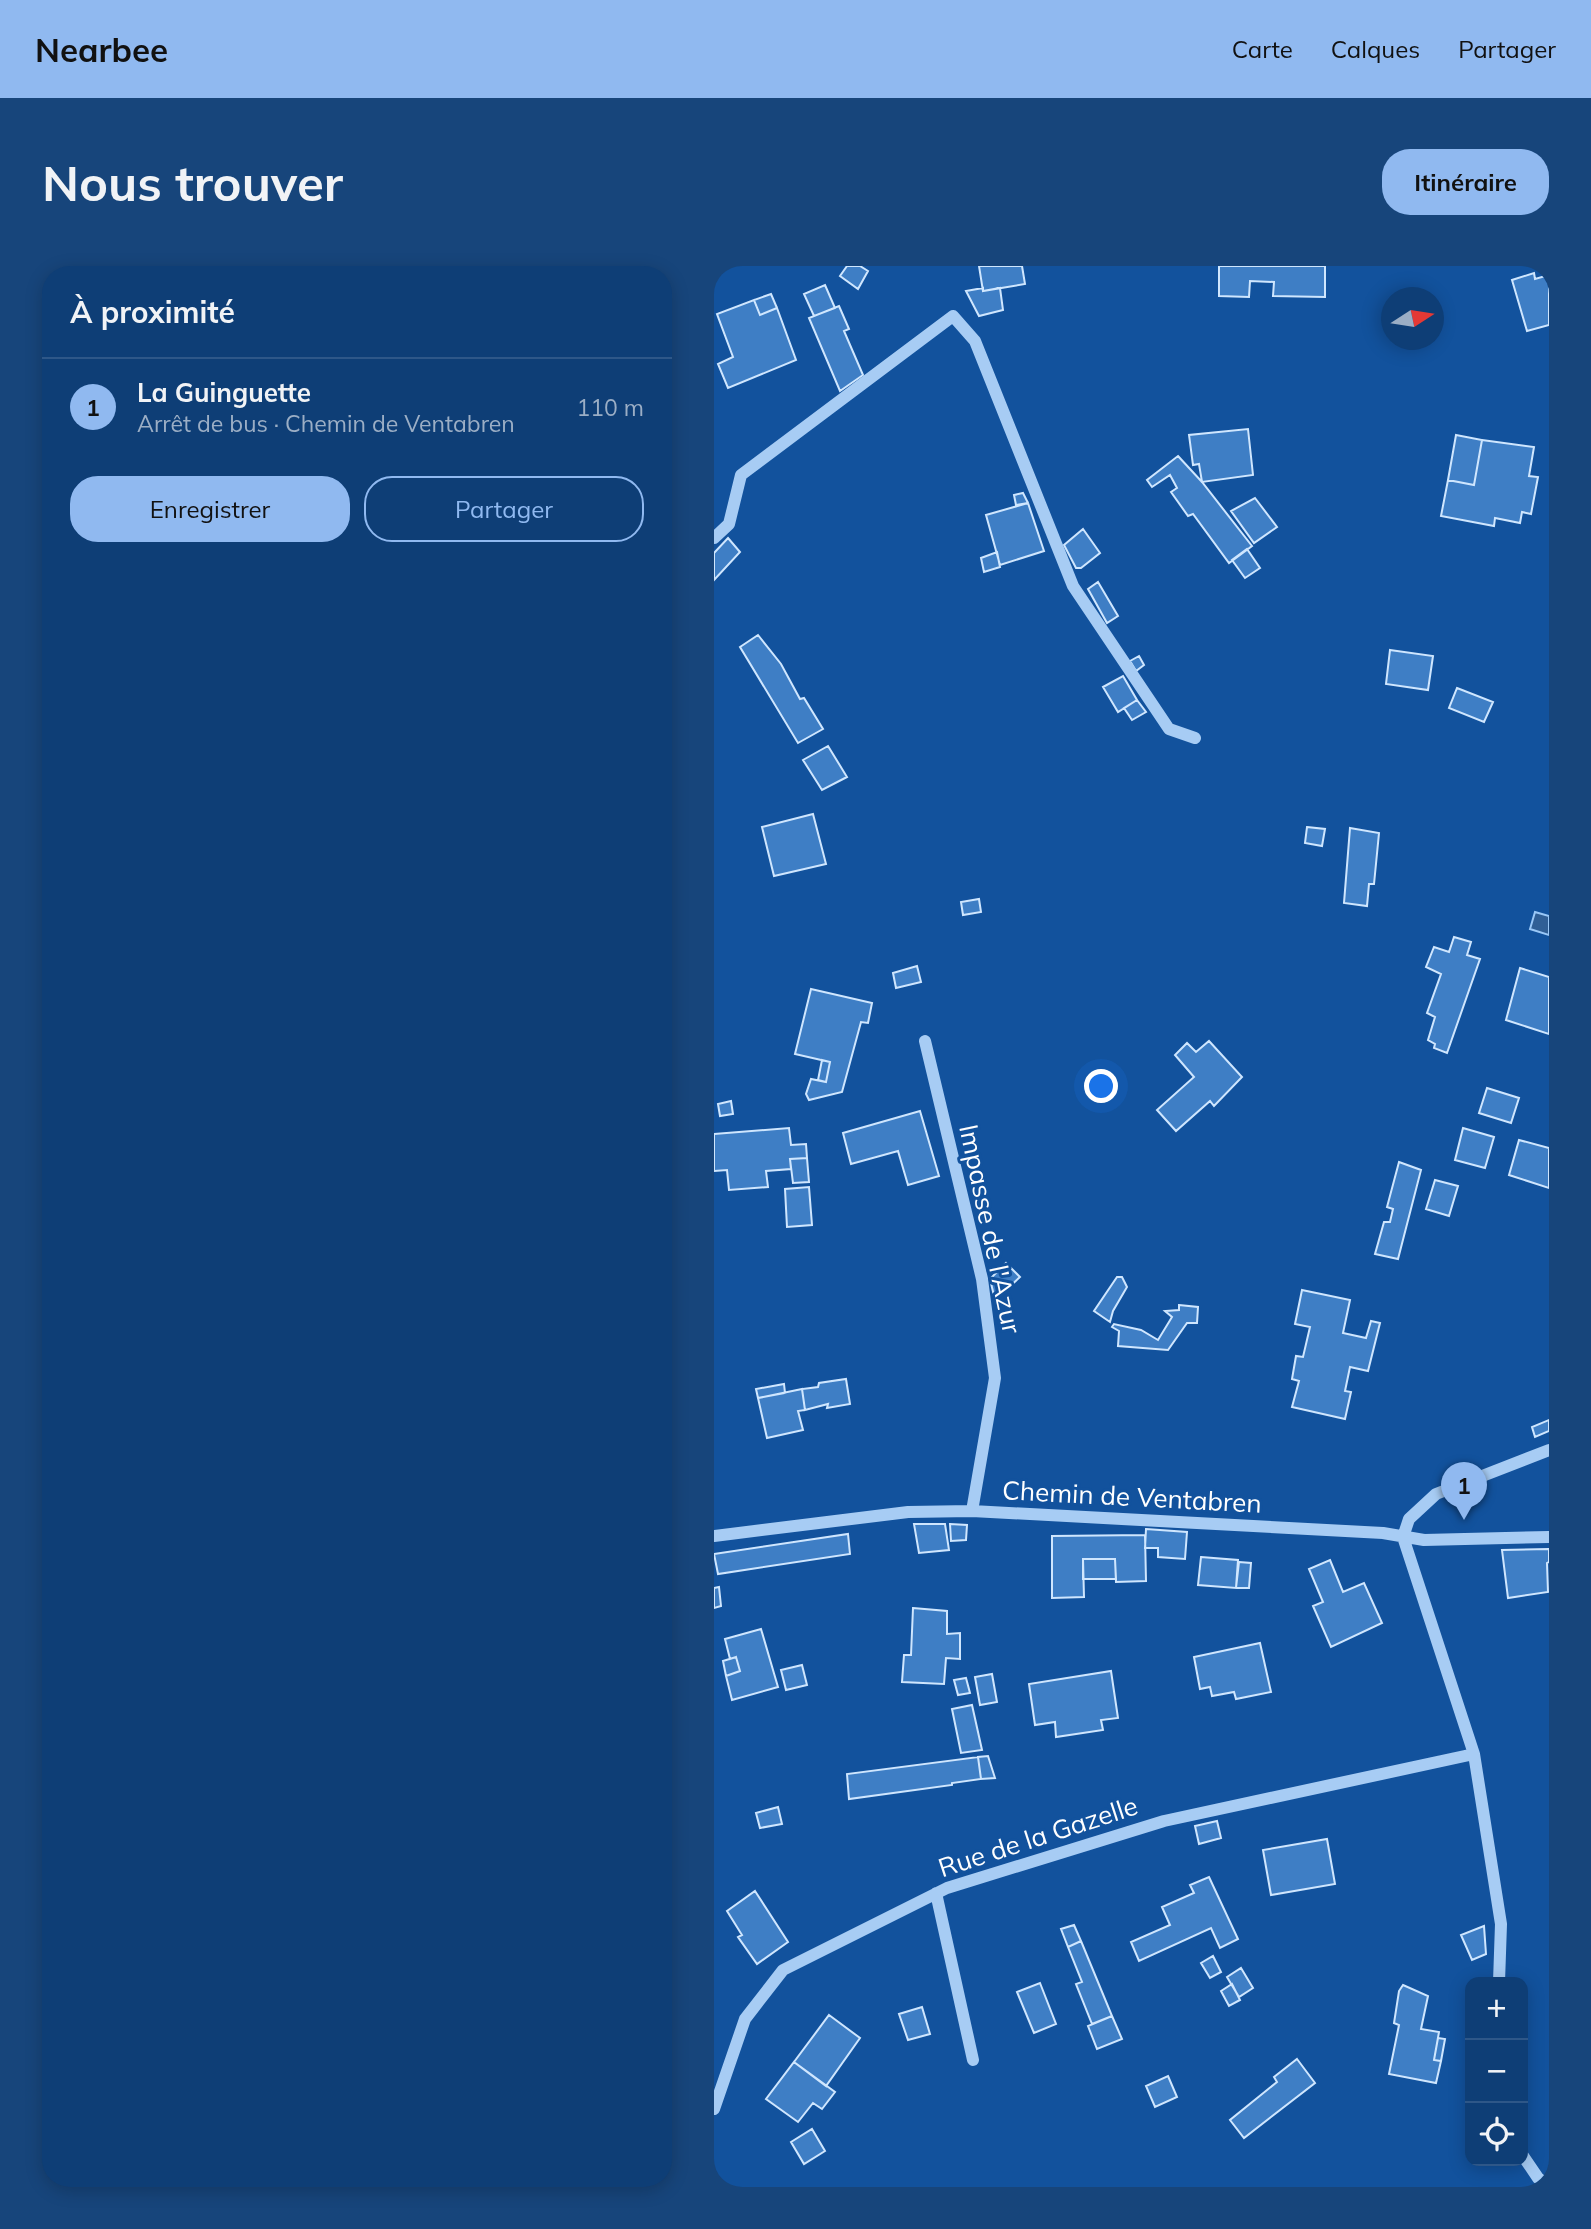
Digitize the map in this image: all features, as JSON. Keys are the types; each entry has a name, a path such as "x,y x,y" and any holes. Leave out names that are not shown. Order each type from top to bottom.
{"street":[{"path":"714,538 729,524 741,475 953,316 975,341 1073,586 1170,729 1195,738"},
{"name":"Impasse de l'Azur","path":"925,1041 982,1279 995,1378 972,1511"},
{"path":"1499,1977 1501,1924 1475,1754 1403,1537 1409,1519 1436,1494 1549,1450"},
{"name":"Chemin de Ventabren","path":"714,1536 908,1511 972,1511 1383,1533 1424,1539 1549,1537"},
{"name":"Rue de la Gazelle","path":"714,2109 745,2020 783,1970 936,1893 1164,1821 1475,1754"},
{"path":"936,1893 973,2060"},
{"path":"1528,2163 1538,2178 1549,2187"}],"water":[{"path":"1535,912 1549,916 1549,935 1530,929"}],"building":[{"path":"847,266 860,266 868,271 858,289 840,276"},
{"path":"979,266 1022,266 1025,284 983,291"},
{"path":"1219,266 1325,266 1325,297 1273,296 1274,282 1250,281 1249,297 1219,296"},
{"path":"1534,273 1535,279 1549,275 1549,325 1527,331 1512,280"},
{"path":"825,285 835,308 814,316 804,294"},
{"path":"983,288 983,291 1000,288 1003,310 979,316 966,291"},
{"path":"771,294 777,308 760,315 754,300"},
{"path":"754,300 760,315 777,308 796,360 728,388 718,364 733,357 717,314"},
{"path":"839,306 849,329 844,331 863,375 840,391 809,318"},
{"path":"1248,429 1253,475 1202,482 1199,464 1193,465 1189,435"},
{"path":"1456,435 1482,440 1474,485 1448,480"},
{"path":"1482,440 1534,447 1529,476 1538,477 1531,514 1522,512 1520,523 1495,518 1494,526 1441,516 1448,480 1474,485"},
{"path":"1178,456 1252,546 1229,563 1193,514 1188,516 1171,492 1177,488 1170,475 1152,487 1147,480"},
{"path":"1023,493 1028,503 1016,505 1014,495"},
{"path":"1255,498 1277,527 1254,543 1231,511"},
{"path":"1028,503 1044,551 1000,565 986,515"},
{"path":"1083,529 1100,553 1081,568 1076,568 1064,545"},
{"path":"728,538 740,552 714,580 714,553"},
{"path":"1247,549 1260,568 1245,578 1232,560"},
{"path":"997,552 1000,567 984,572 981,558"},
{"path":"1098,582 1118,616 1107,623 1088,589"},
{"path":"758,635 781,664 800,699 804,698 823,729 798,743 740,647"},
{"path":"1390,650 1433,656 1428,690 1386,684"},
{"path":"1139,656 1144,665 1136,671 1130,661"},
{"path":"1123,676 1137,700 1118,712 1103,687"},
{"path":"1457,688 1493,702 1484,722 1449,708"},
{"path":"1137,700 1146,712 1132,720 1124,708"},
{"path":"828,746 847,777 822,790 803,760"},
{"path":"813,814 826,864 774,876 762,827"},
{"path":"1307,827 1325,829 1322,846 1305,843"},
{"path":"1350,828 1379,833 1374,884 1369,884 1367,906 1344,903"},
{"path":"979,899 981,912 963,915 961,902"},
{"path":"1454,937 1471,942 1467,955 1480,959 1447,1053 1434,1048 1435,1044 1428,1040 1435,1017 1427,1013 1441,974 1426,967 1434,947 1449,952"},
{"path":"917,966 921,982 896,988 893,973"},
{"path":"1520,968 1549,977 1549,1034 1506,1020"},
{"path":"811,989 872,1003 868,1023 861,1022 842,1092 809,1100 806,1094 811,1079 826,1082 830,1062 795,1054"},
{"path":"1209,1041 1242,1077 1214,1106 1210,1101 1176,1131 1157,1110 1194,1077 1175,1055 1187,1043 1196,1052"},
{"path":"822,1060 830,1062 826,1082 818,1080"},
{"path":"1487,1088 1519,1098 1511,1123 1479,1113"},
{"path":"731,1101 733,1114 720,1116 718,1104"},
{"path":"920,1111 939,1176 908,1185 898,1151 851,1164 843,1133"},
{"path":"789,1128 791,1145 806,1144 807,1158 790,1159 791,1169 766,1171 768,1187 729,1190 727,1170 714,1171 714,1134"},
{"path":"1463,1128 1494,1137 1485,1168 1455,1160"},
{"path":"1519,1140 1549,1148 1549,1188 1509,1175"},
{"path":"807,1158 809,1182 793,1183 790,1159"},
{"path":"1399,1162 1421,1170 1398,1259 1375,1254 1384,1222 1390,1222 1393,1209 1387,1207"},
{"path":"1435,1180 1458,1186 1449,1216 1426,1209"},
{"path":"809,1187 812,1225 787,1227 785,1189"},
{"path":"1006,1263 1020,1277 995,1300 990,1279"},
{"path":"1117,1277 1122,1277 1127,1287 1113,1311 1110,1322 1094,1311"},
{"path":"1302,1290 1350,1300 1343,1333 1366,1338 1371,1321 1380,1323 1368,1371 1350,1367 1345,1391 1351,1392 1345,1419 1292,1407 1299,1381 1292,1379 1296,1356 1303,1357 1310,1327 1295,1324"},
{"path":"1179,1305 1198,1307 1197,1323 1187,1323 1168,1350 1118,1346 1119,1331 1112,1327 1114,1324 1141,1330 1158,1340 1172,1317 1165,1311 1179,1310"},
{"path":"846,1379 850,1404 827,1408 828,1404 805,1410 802,1389"},
{"path":"784,1384 785,1393 758,1398 756,1389"},
{"path":"802,1389 805,1410 798,1411 803,1430 767,1438 758,1398"},
{"path":"1549,1420 1549,1431 1535,1437 1532,1427"},
{"path":"914,1524 945,1524 949,1550 919,1553"},
{"path":"950,1524 967,1525 966,1540 951,1541"},
{"path":"1146,1529 1187,1532 1185,1559 1158,1557 1158,1548 1145,1548"},
{"path":"848,1534 850,1554 718,1574 714,1554"},
{"path":"1145,1535 1146,1581 1116,1582 1115,1559 1083,1559 1084,1597 1052,1598 1052,1536"},
{"path":"1549,1549 1548,1592 1508,1598 1502,1550"},
{"path":"1201,1557 1238,1560 1236,1588 1198,1585"},
{"path":"1083,1559 1115,1559 1116,1579 1083,1579"},
{"path":"1330,1560 1343,1592 1364,1583 1382,1623 1331,1647 1313,1606 1323,1602 1309,1569"},
{"path":"1239,1562 1251,1563 1249,1588 1236,1588"},
{"path":"719,1587 721,1606 714,1608 714,1588"},
{"path":"913,1608 947,1611 947,1634 960,1633 960,1659 946,1658 944,1684 902,1682 904,1655 911,1655"},
{"path":"761,1629 778,1687 732,1700 726,1676 740,1671 736,1657 730,1659 725,1639"},
{"path":"1260,1643 1271,1692 1236,1699 1234,1692 1212,1696 1210,1687 1200,1689 1194,1657"},
{"path":"736,1657 740,1671 726,1676 723,1661"},
{"path":"802,1665 807,1685 786,1690 781,1670"},
{"path":"1111,1671 1118,1718 1101,1720 1103,1730 1056,1737 1055,1722 1035,1725 1029,1684"},
{"path":"992,1674 997,1702 980,1705 975,1677"},
{"path":"966,1678 970,1693 958,1695 954,1680"},
{"path":"972,1705 982,1750 961,1753 952,1709"},
{"path":"988,1756 995,1778 981,1779 978,1757"},
{"path":"978,1757 981,1779 849,1799 847,1774"},
{"path":"778,1807 782,1824 760,1828 756,1813"},
{"path":"1217,1821 1221,1838 1199,1844 1195,1826"},
{"path":"1327,1839 1335,1884 1271,1895 1263,1850"},
{"path":"1209,1877 1238,1939 1220,1948 1211,1928 1139,1961 1131,1942 1170,1925 1162,1907 1194,1893 1190,1885"},
{"path":"755,1891 788,1942 757,1964 738,1937 742,1935 727,1911"},
{"path":"1074,1925 1081,1941 1068,1947 1061,1929"},
{"path":"1484,1926 1486,1954 1472,1960 1461,1935"},
{"path":"1081,1941 1112,2016 1092,2024 1076,1984 1082,1982 1068,1947"},
{"path":"1213,1956 1221,1972 1210,1978 1201,1963"},
{"path":"1241,1968 1253,1988 1239,1997 1227,1977"},
{"path":"1040,1983 1056,2024 1034,2033 1017,1992"},
{"path":"1232,1984 1240,2000 1229,2006 1221,1991"},
{"path":"1403,1985 1428,1996 1421,2029 1439,2032 1434,2060 1441,2061 1436,2083 1389,2074 1399,2025 1394,2023 1399,1991"},
{"path":"922,2007 930,2034 908,2040 899,2014"},
{"path":"829,2015 860,2038 826,2086 794,2062"},
{"path":"1112,2016 1122,2039 1097,2049 1088,2026"},
{"path":"1438,2038 1445,2039 1441,2061 1434,2060"},
{"path":"1297,2059 1315,2083 1244,2138 1230,2120 1277,2082 1274,2077"},
{"path":"794,2062 835,2092 822,2109 813,2103 798,2122 766,2099"},
{"path":"1168,2076 1177,2097 1155,2107 1146,2086"},
{"path":"812,2129 825,2151 804,2164 791,2142"}],"place":[{"name":"La Guinguette","path":"1464,1520"}]}
